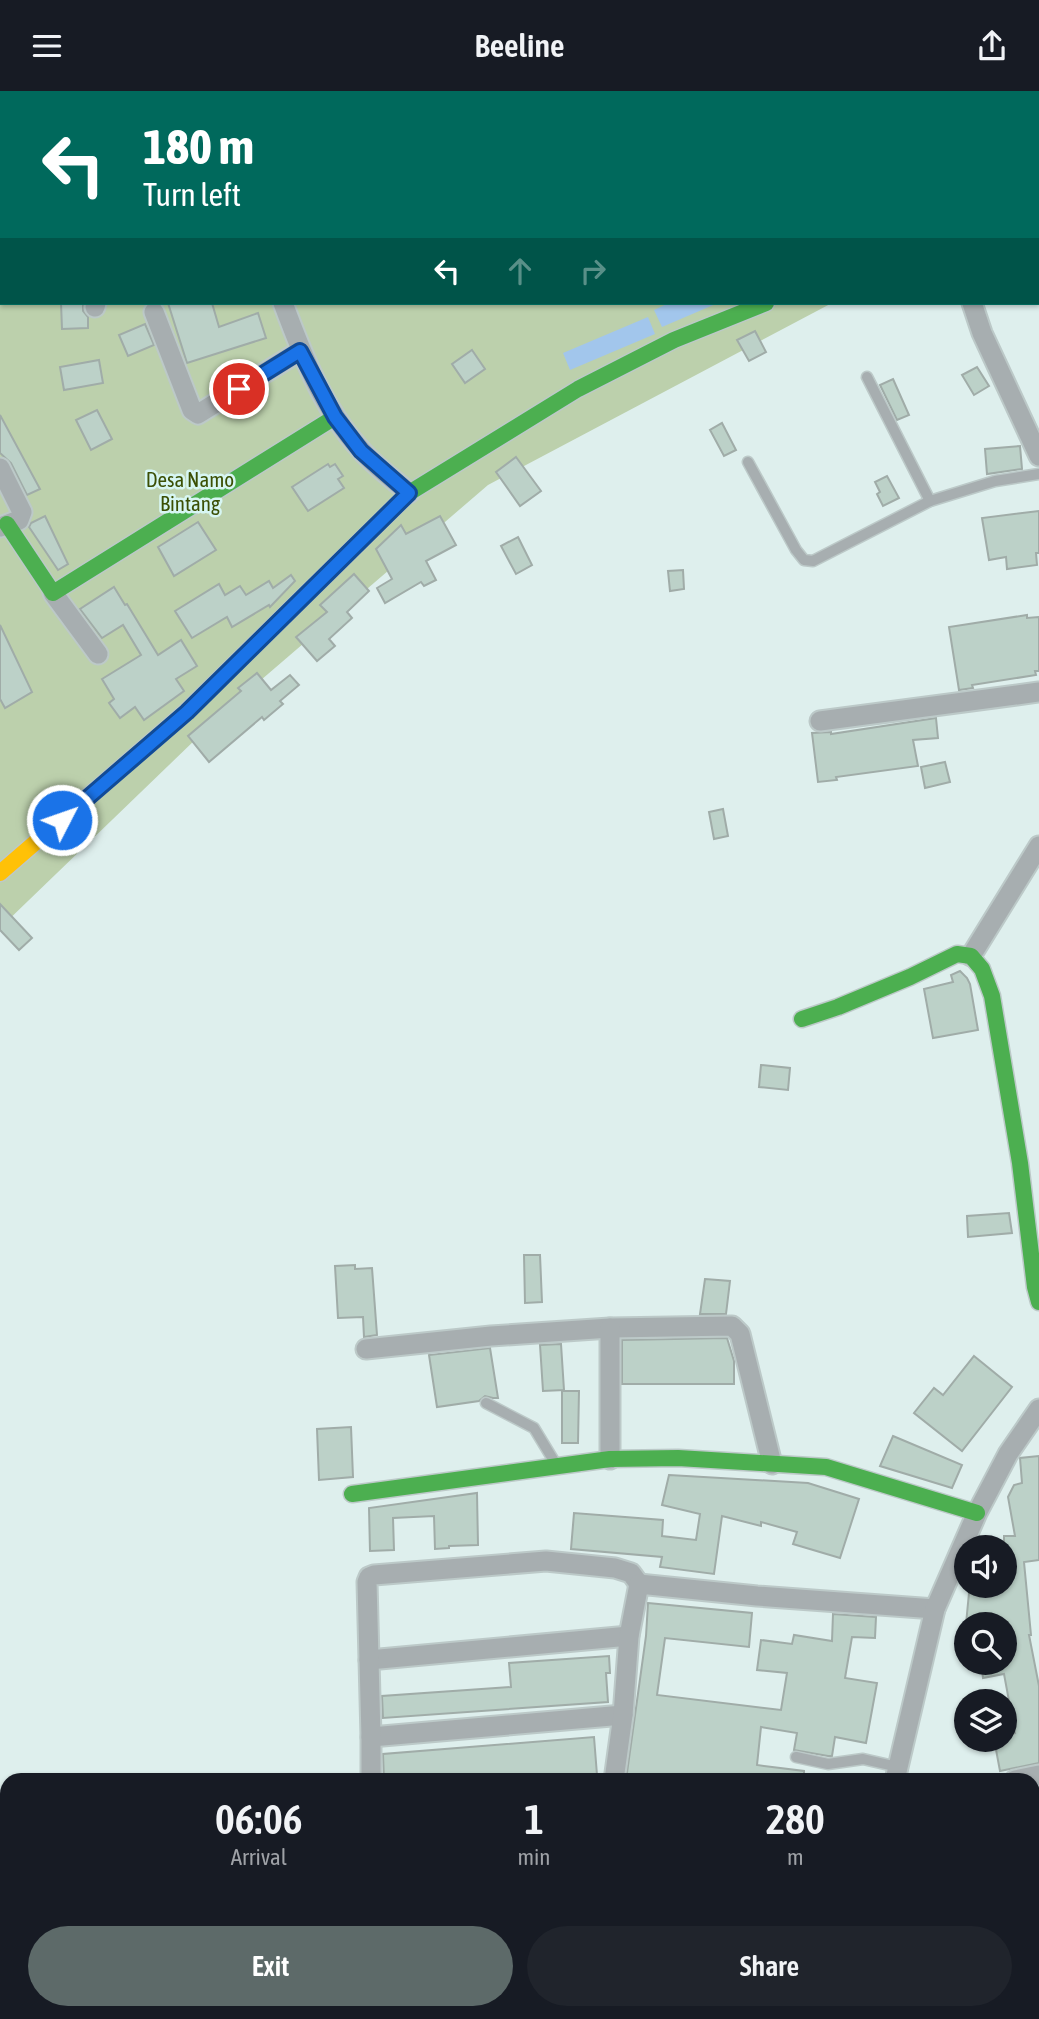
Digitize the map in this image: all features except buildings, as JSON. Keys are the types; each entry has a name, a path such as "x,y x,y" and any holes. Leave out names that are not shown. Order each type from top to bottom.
{"street":[{"path":"284,305 300,351 335,417 361,451 409,493"},
{"path":"0,873 187,712 409,493 611,371 674,340 760,305"},
{"path":"973,305 982,333 1039,456"},
{"path":"154,312 191,410 198,414 300,351"},
{"path":"53,593 335,417"},
{"path":"0,468 22,512 19,520 4,525 98,654"},
{"path":"820,721 1039,692"},
{"path":"971,956 1039,846"},
{"path":"802,1019 910,977 957,954 971,956 982,969 992,996 1020,1163 1039,1302"},
{"path":"366,1349 491,1336 610,1328 729,1325 735,1327 740,1334 772,1464"},
{"path":"610,1328 610,1459"},
{"path":"896,1773 935,1609 977,1513 1007,1454 1039,1409"},
{"path":"352,1494 610,1459 678,1458 826,1467 977,1513"},
{"path":"370,1773 369,1577 545,1561 615,1568 631,1573 639,1584 629,1636 615,1773"},
{"path":"639,1584 935,1609"},
{"path":"369,1661 629,1636"},
{"path":"371,1737 623,1714"}],"lane":[{"path":"867,377 930,501"},
{"path":"748,461 796,550 804,560 813,561 930,501 995,481 1039,474"},
{"path":"486,1403 534,1428 556,1465"},
{"path":"796,1758 828,1764 863,1759 896,1773"}],"green space":[{"name":"Desa Namo Bintang","path":"0,305 828,305 488,485 225,711 0,928"}],"water":[{"path":"665,305 713,305 662,327 654,310"},
{"path":"648,317 655,334 570,370 563,353"}],"traffic: fast":[{"path":"340,561 409,493 578,389 674,340 761,305"},
{"path":"7,524 53,593 335,417"},
{"path":"802,1019 910,977 957,954 971,956 982,969 992,996 1020,1163 1039,1302"},
{"path":"352,1494 610,1459 678,1458 826,1467 977,1513"}],"traffic: slow":[{"path":"0,873 186,712 340,561"}],"route":[{"path":"62,820 187,712 409,493 361,451 335,417 300,351 239,389"}]}
